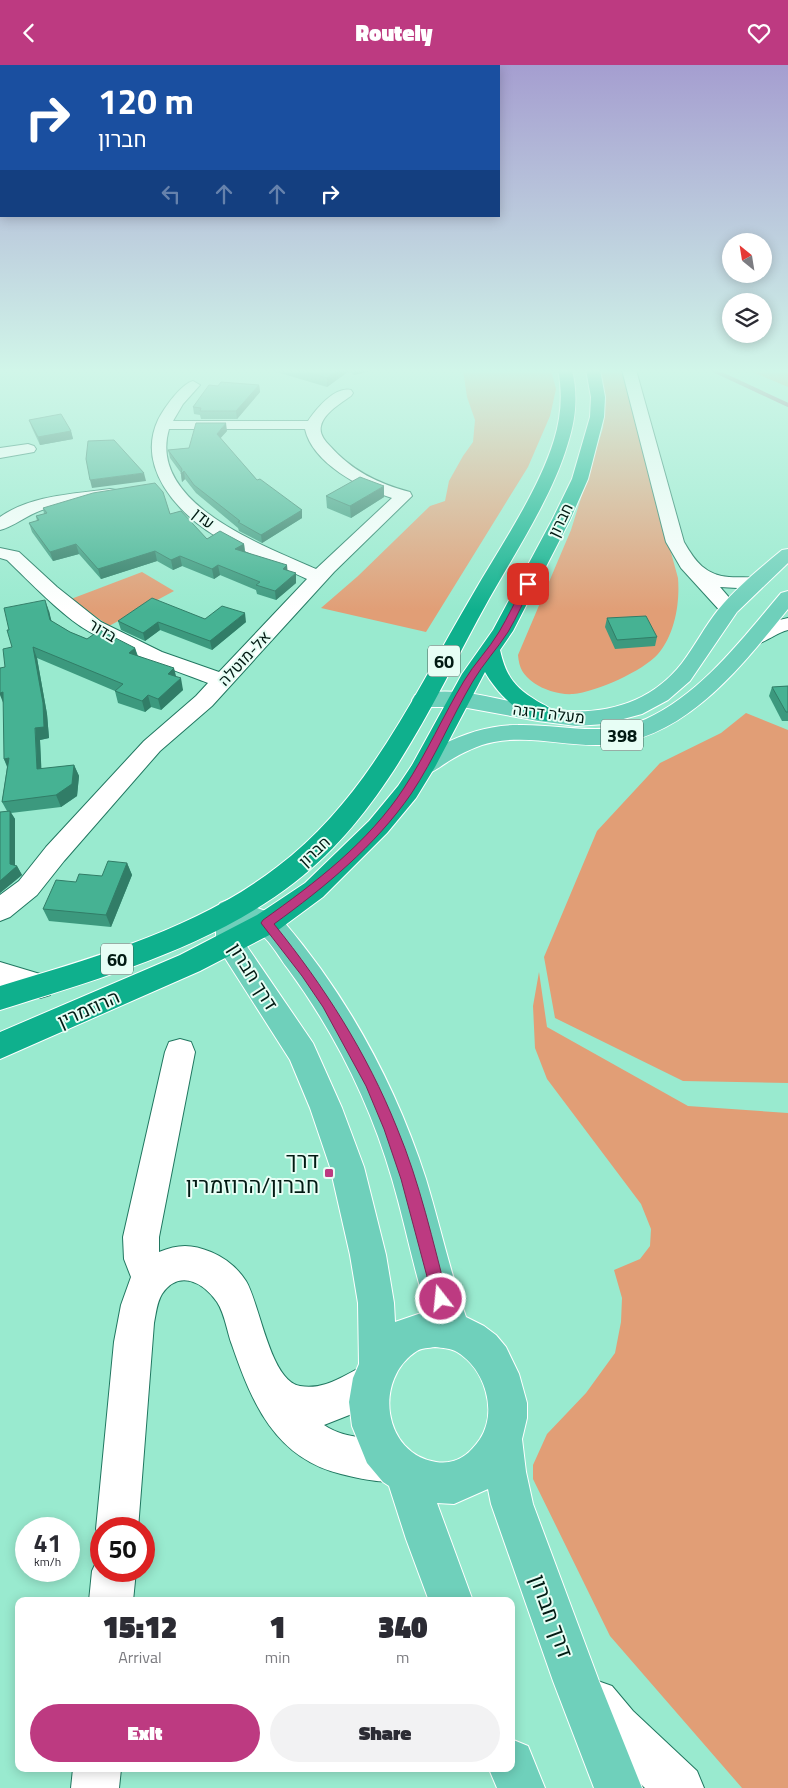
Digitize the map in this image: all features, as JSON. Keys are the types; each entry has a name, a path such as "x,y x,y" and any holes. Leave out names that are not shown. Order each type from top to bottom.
{"highway":[{"name":"חברון","path":"230,910 292,871 312,855 346,818 390,760 554,462 557,450"},
{"name":"חברון","path":"230,944 267,923 314,890 378,827 407,792 473,674 504,631 561,520 580,479 589,450"},
{"path":"490,651 492,667 502,683 517,698 545,715"},
{"name":"הרוזמרין","path":"0,998 177,936 230,910"},
{"name":"הרוזמרין","path":"0,1047 230,944"}],"main road":[{"name":"מעלה דרגה","path":"423,700 459,699 575,719 594,719 638,708 662,694 682,676 730,609 755,583 788,554"},
{"name":"מעלה דרגה","path":"422,767 460,745 487,735 520,731 578,738 603,737 628,734 657,723 679,711 752,640 788,597"},
{"name":"דרך חברון","path":"375,1373 376,1303 368,1255 347,1167 326,1108 302,1053 230,944 230,910 267,923 306,972 327,1003 372,1083 391,1129 408,1179 428,1258 452,1330"},
{"path":"398,1469 429,1484 452,1484 473,1476 490,1460 502,1439 508,1407 504,1386 497,1367 486,1351 470,1338 452,1330 435,1328 418,1331 402,1338 389,1349 375,1373 368,1402 370,1423 377,1443 398,1469 449,1597"},
{"name":"דרך חברון","path":"502,1439 505,1473 512,1504 576,1681 618,1788"},
{"path":"515,1772 521,1788"}],"street":[{"path":"0,453 18,450"},
{"name":"עדן","path":"158,450 170,484 184,501 220,531 250,547 319,577"},
{"name":"אל-מוטלה","path":"0,909 28,889 152,746 204,701 319,577 404,496 371,485 346,471 325,450"},
{"path":"651,450 675,542 682,556 730,609"},
{"path":"151,487 170,484"},
{"path":"0,525 17,513 48,503 122,492"},
{"name":"בדור","path":"0,553 14,556 50,591 94,626 155,656 222,681"},
{"path":"694,571 704,577 725,583 755,583"},
{"path":"752,640 770,628 788,624"},
{"path":"0,974 40,985"},
{"path":"152,1278 145,1269 141,1253 141,1237 180,1053"},
{"path":"118,1517 131,1362 142,1297 152,1278 163,1268 181,1263 197,1263 212,1269 224,1280 233,1294 271,1392 282,1414 296,1429 322,1448 398,1469"},
{"path":"271,1392 291,1403 308,1407 327,1405 355,1393 375,1373"},
{"path":"111,1597 113,1582"},
{"path":"576,1681 616,1728 680,1788"},
{"path":"95,1788 97,1772"}],"shaded area":[{"path":"467,450 535,450 528,467 426,632 321,608 358,576 430,506 445,501 449,481"},
{"path":"596,450 643,450 678,578 678,598 675,618 669,637 651,661 631,674 606,685 583,692 563,694 542,688 530,680 522,671 518,655 571,530"},
{"path":"142,572 174,591 109,626 71,599"},
{"path":"746,713 788,730 788,1083 683,1081 555,1018 544,957 597,831 660,763 721,733"},
{"path":"539,972 547,1027 688,1106 788,1113 788,1788 742,1788 610,1636 533,1479 533,1465 547,1434 586,1393 615,1353 621,1322 622,1298 614,1270 640,1259 650,1246 651,1229 641,1204 547,1079 535,1048 533,1006"}],"building":[{"path":"87,450 123,450 144,473 90,480 86,459"},
{"path":"168,450 231,450 257,480 260,479 302,510 261,535 238,522 240,521 194,485 184,471 181,474 182,469"},
{"path":"360,477 384,486 350,506 326,496"},
{"path":"155,483 163,492 170,514 181,511 207,539 220,531 244,544 235,549 287,565 283,569 296,573 275,591 256,585 260,582 218,565 212,569 180,556 171,560 155,551 98,569 76,544 50,552 29,523 39,520 36,516 47,513 43,508 93,493"},
{"path":"152,598 205,619 222,606 245,613 210,641 158,622 143,633 118,621"},
{"path":"45,600 50,620 70,632 87,639 100,630 135,648 129,653 174,668 168,674 181,678 158,699 148,695 142,701 115,691 123,684 33,647 43,703 44,727 35,728 37,769 74,765 72,784 56,795 2,802 9,758 4,759 3,692 0,693 0,668 5,667 3,649 12,647 4,608"},
{"path":"646,616 657,637 617,640 607,618"},
{"path":"788,686 788,712 786,712 772,687"},
{"path":"10,811 10,864 17,866 0,881 0,812"},
{"path":"108,861 127,863 106,915 43,909 56,880 76,882 79,874 102,876"}],"place":[{"name":"דרך חברון/הרוזמרין","path":"329,1173"}],"route":[{"path":"441,1299 428,1258 408,1179 391,1129 372,1083 327,1003 306,972 267,923 314,890 342,864 378,827 407,792 441,735 468,681 504,631 528,584"}]}
